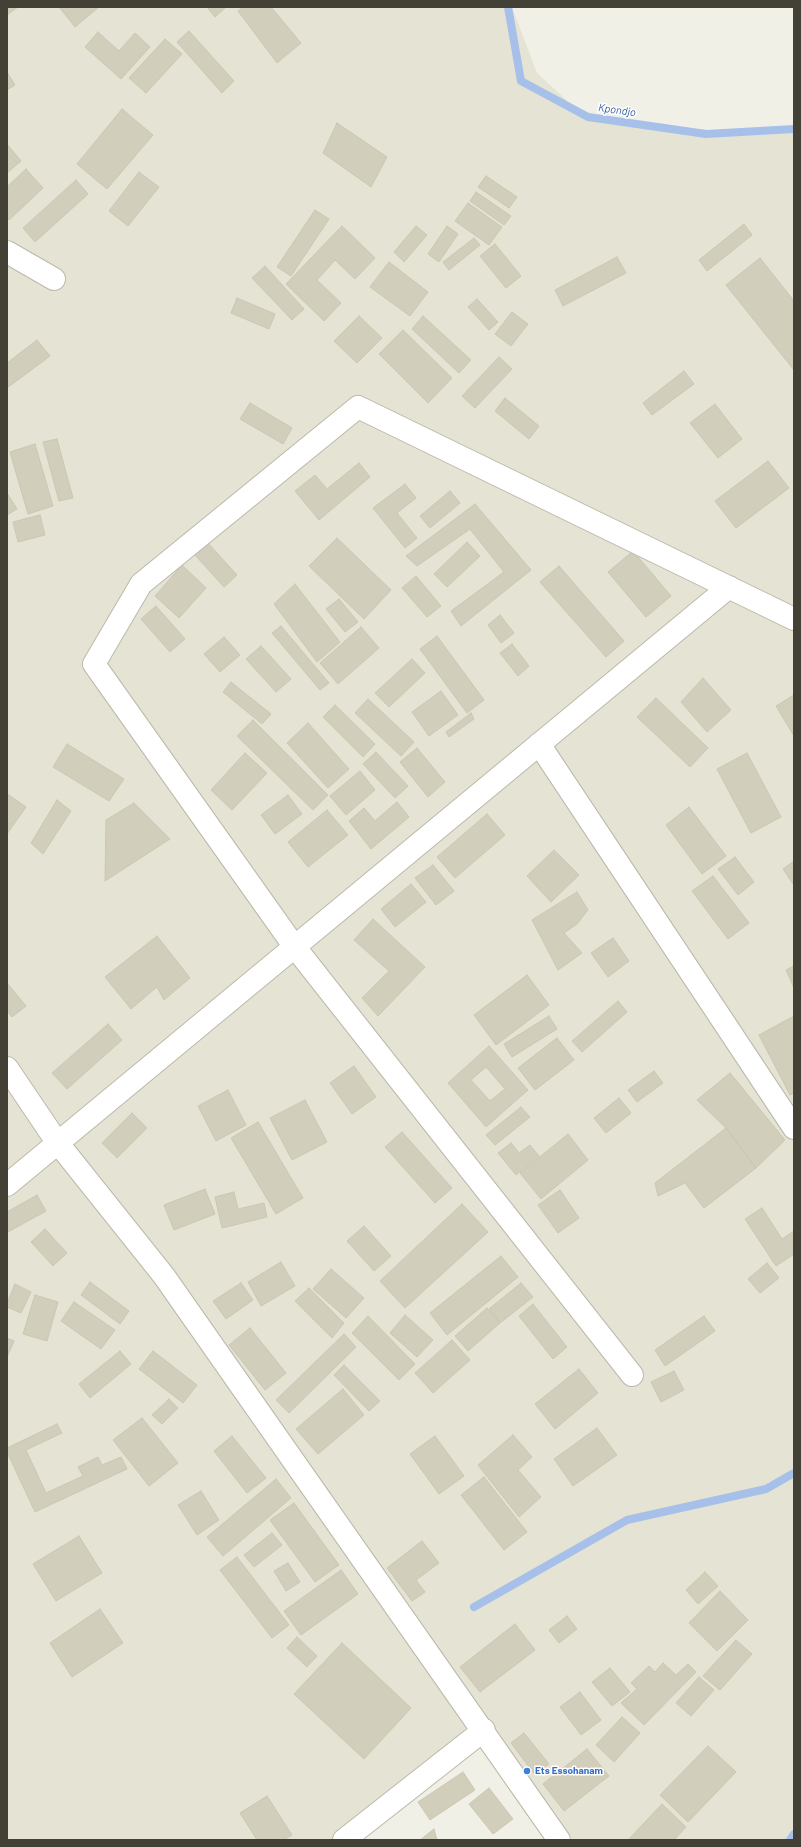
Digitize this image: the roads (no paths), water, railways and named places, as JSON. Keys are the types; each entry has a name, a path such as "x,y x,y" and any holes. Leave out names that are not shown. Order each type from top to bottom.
{"street":[{"path":"7,252 54,279"},
{"path":"632,1375 294,946 94,664 141,584 358,407 794,619"},
{"path":"7,1185 57,1142 729,587"},
{"path":"539,744 794,1128"},
{"path":"7,1068 57,1142 164,1276 484,1730 559,1840"},
{"path":"344,1840 484,1730"}],"waterway":[{"name":"Kpondjo","path":"508,7 521,81 588,117 706,134 794,129"},
{"path":"474,1607 627,1520 766,1489 794,1473"},
{"path":"790,1840 794,1834"}],"place":[{"name":"Ets Essohanam","path":"527,1771"}]}
